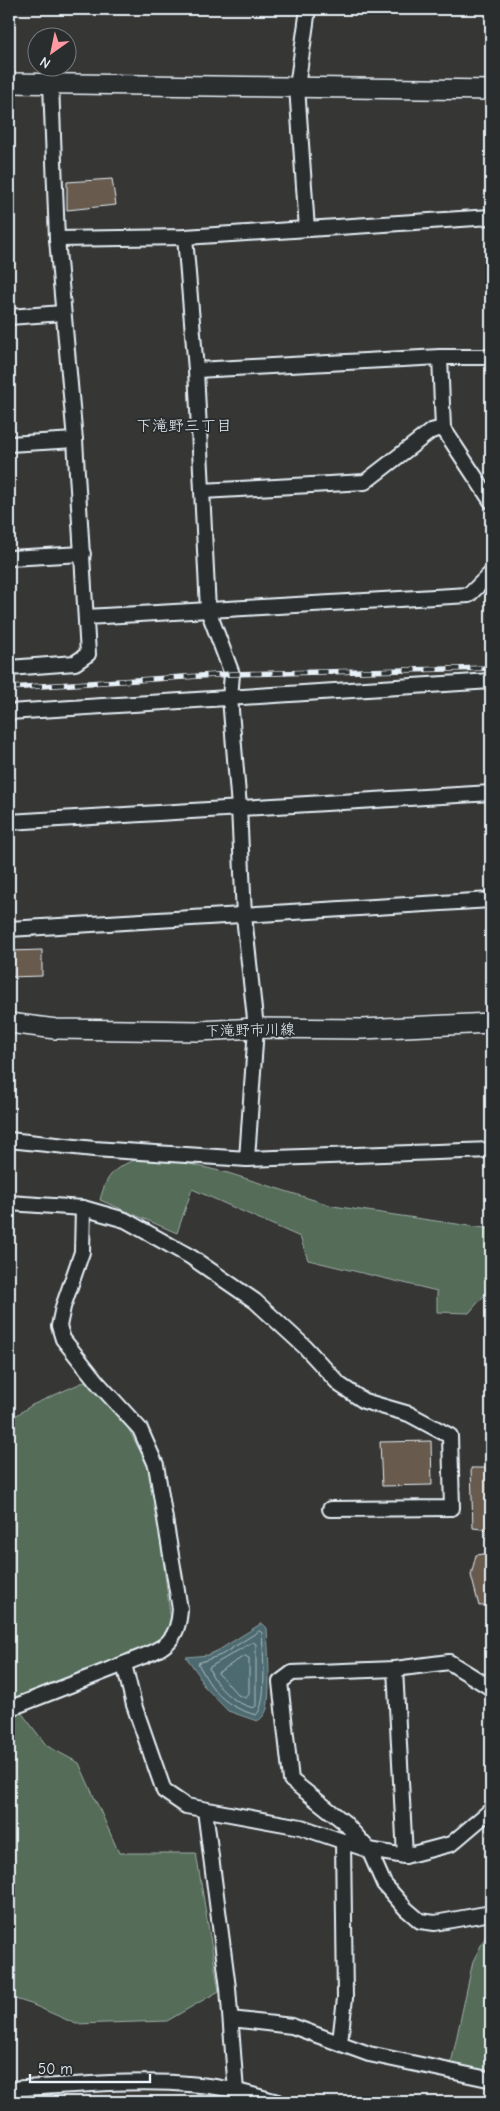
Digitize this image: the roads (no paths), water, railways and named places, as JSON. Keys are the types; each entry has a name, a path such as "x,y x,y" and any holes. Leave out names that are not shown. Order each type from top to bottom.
{"street":[{"path":"307,229 297,87 308,9"},
{"path":"9,83 491,90"},
{"path":"9,668 75,663 88,654 75,440 57,239 51,84"},
{"path":"57,239 185,237 491,217"},
{"path":"185,237 196,370 208,610 232,674 230,698 239,807 244,916 256,1028 247,1159"},
{"path":"9,317 63,313"},
{"path":"196,370 440,357 491,357"},
{"path":"440,357 443,428 491,501"},
{"path":"202,491 365,482 431,431 443,428"},
{"path":"9,444 75,440"},
{"path":"9,558 83,554"},
{"path":"86,617 469,595 491,574"},
{"path":"9,712 491,681"},
{"path":"9,822 491,793"},
{"path":"9,929 491,900"},
{"name":"下滝野市川線","path":"9,1023 56,1029 199,1031 256,1028 362,1030 491,1023"},
{"path":"9,1140 247,1159 491,1150"},
{"path":"9,1203 84,1208 125,1220 199,1262 255,1301 304,1347 340,1385 364,1401 409,1414 450,1436 452,1508 330,1509"},
{"path":"16,1706 124,1664 169,1644 179,1626 180,1609 156,1465 140,1429 97,1382 63,1338 59,1326 63,1307 82,1252 84,1208"},
{"path":"491,1688 450,1662 395,1669 292,1673 280,1682 292,1780 344,1822 369,1850 384,1884 406,1909 420,1921 436,1923 491,1913"},
{"path":"124,1664 134,1705 164,1791 186,1806 301,1827 369,1850 405,1856 451,1844 491,1810"},
{"path":"395,1669 405,1856"},
{"path":"205,1810 231,2019 236,2091"},
{"path":"340,2042 345,1998 343,1841"},
{"path":"231,2019 292,2026 369,2054 488,2079"},
{"path":"9,2089 118,2083 183,2084 236,2091 278,2102"}],"water":[{"path":"262,1623 267,1628 269,1691 267,1709 257,1721 228,1711 203,1685 199,1675 186,1657 208,1655"}],"railway":[{"path":"9,688 232,674 491,668"}],"district":[{"name":"下滝野三丁目","path":"184,426"}]}
